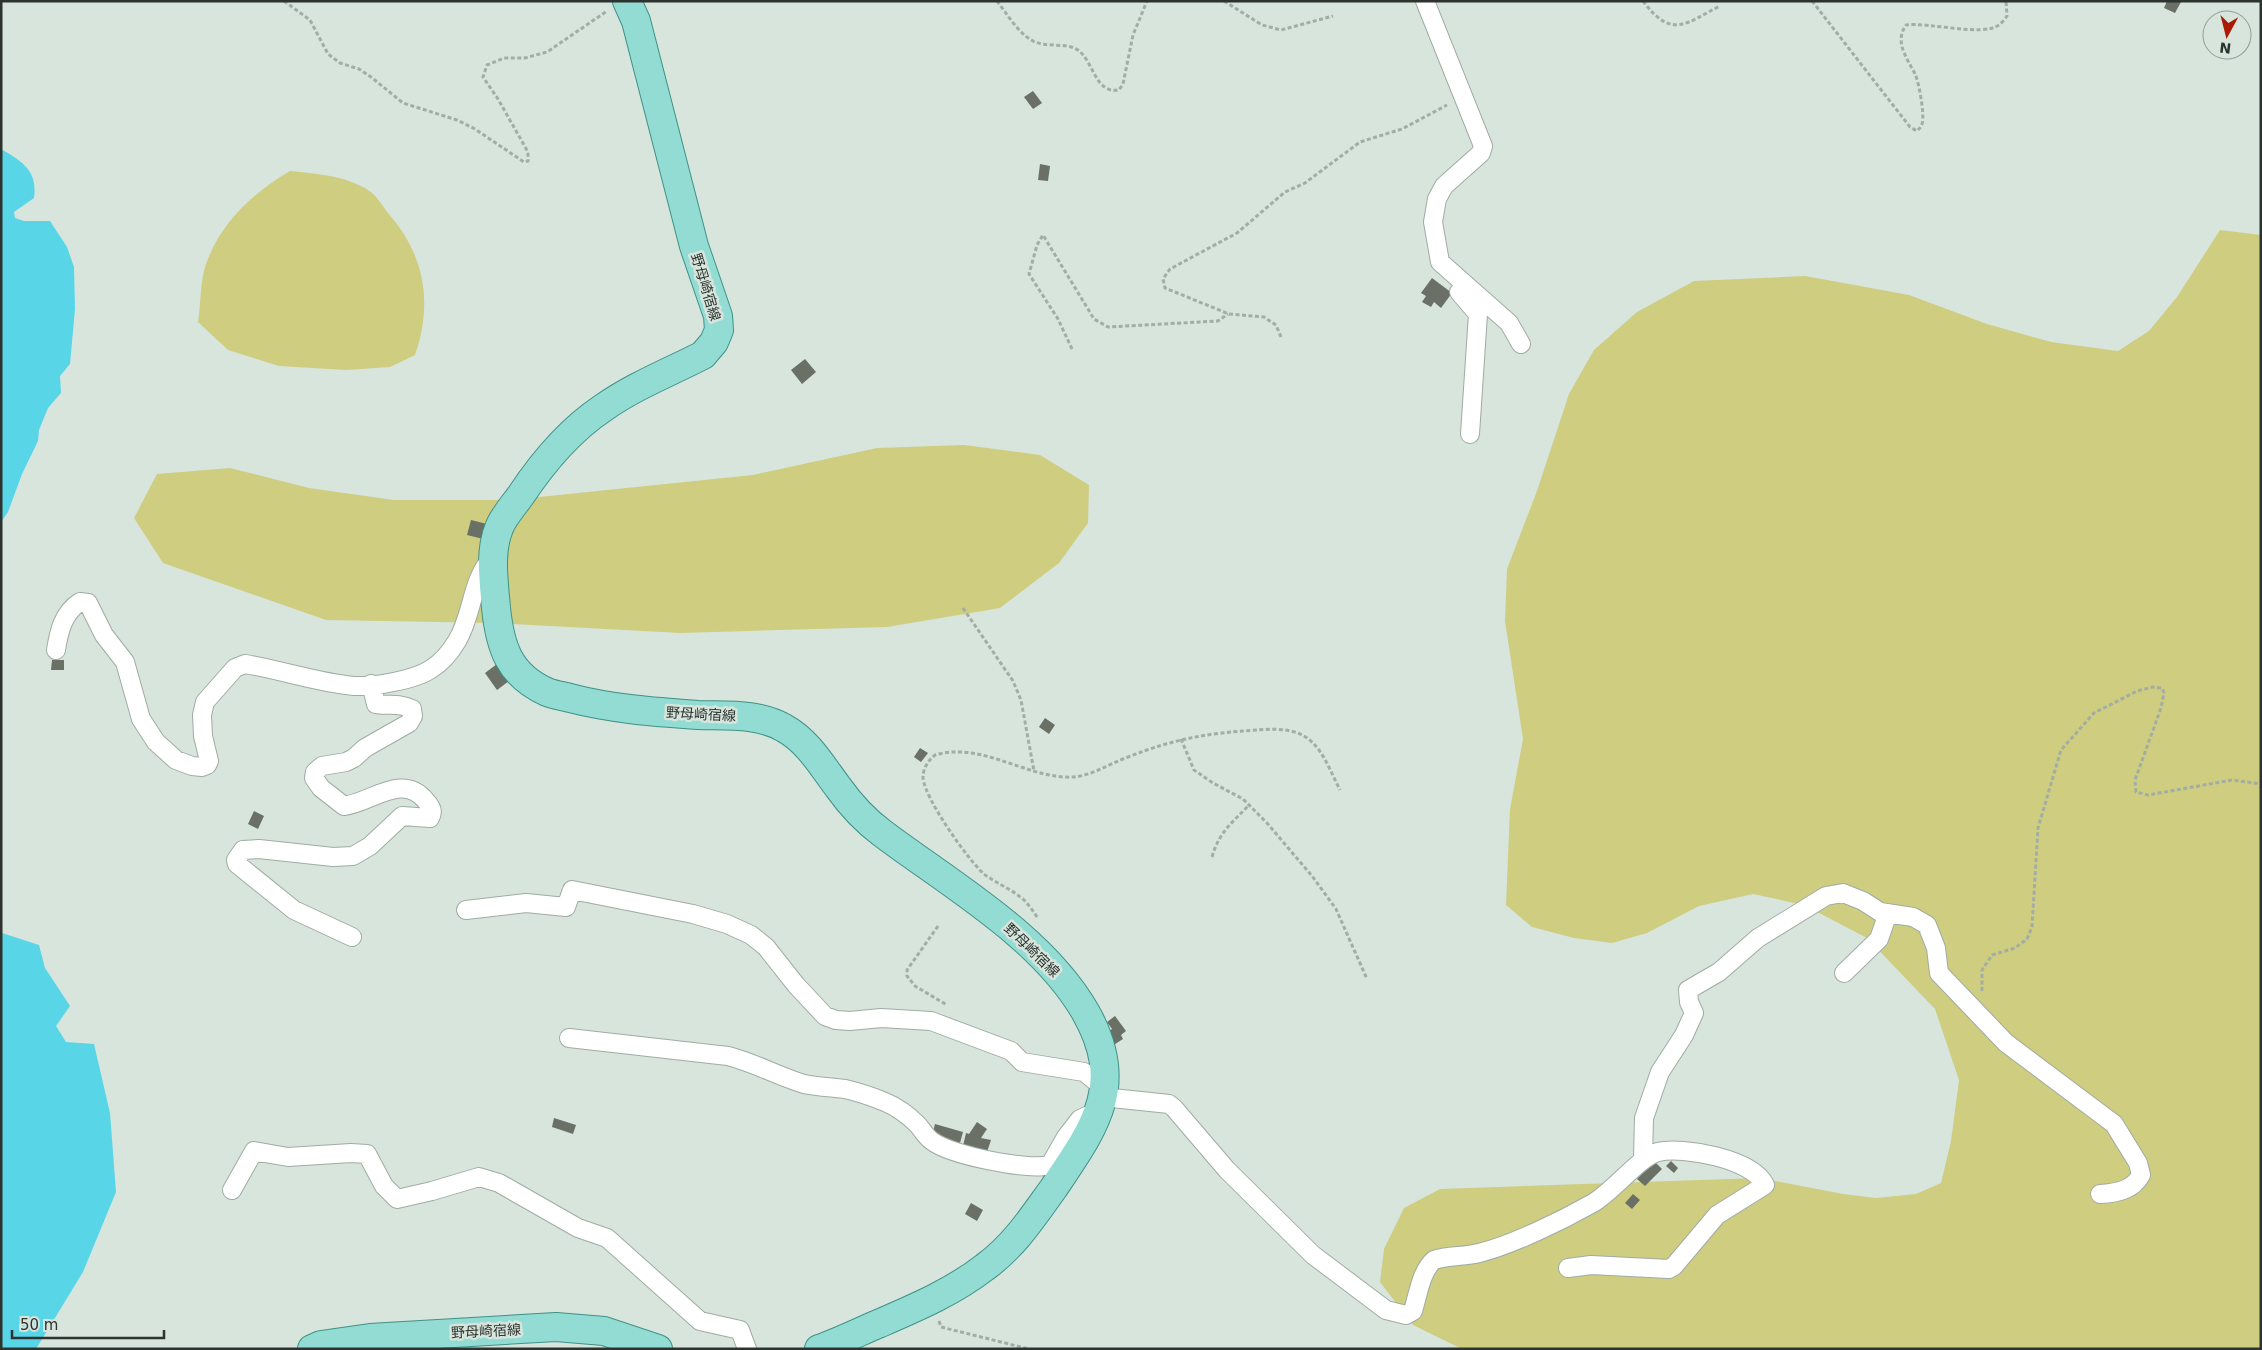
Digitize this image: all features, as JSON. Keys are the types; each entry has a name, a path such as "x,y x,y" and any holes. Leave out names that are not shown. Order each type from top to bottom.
{"main road":[{"name":"野母崎宿線","path":"621,4 636,21 694,246 718,316 718,330 714,342 702,354 604,407 565,439 529,483 499,528 493,573 501,640 508,659 523,677 547,692 596,705 699,715 745,716 774,723 787,729 800,739 820,761 838,789 878,830 989,910 1052,966 1086,1012 1097,1036 1103,1056 1103,1098 1085,1142 1026,1228 1006,1250 956,1287 905,1312 819,1349"},
{"name":"野母崎宿線","path":"312,1349 321,1345 370,1338 556,1327 604,1331 658,1349"}],"street":[{"path":"1426,1 1483,146 1481,153 1444,186 1437,199 1433,222 1440,262 1445,276 1478,314 1470,434"},
{"path":"1440,262 1509,323 1521,344"},
{"path":"56,650 61,624 75,605 80,602 88,603 104,634 126,662 141,720 156,742 176,760 192,766 202,767 208,765 209,761 203,736 202,715 205,702 235,668 245,664 331,683 356,686 413,676 432,669 445,657 456,642 468,619 479,578 485,566 494,556"},
{"path":"352,937 294,910 237,864 236,860 239,853 250,849 300,852 333,857 353,856 370,846 402,816 430,818 432,814 431,807 422,795 407,787 388,790 356,804 344,806 321,788 314,778 315,772 322,766 346,762 354,758 365,748 409,723 413,716 412,709 404,704 388,706 376,704 371,684"},
{"path":"466,910 526,903 566,907 572,890 693,914 727,924 751,935 766,947 796,985 825,1016 836,1020 850,1021 881,1018 931,1021 1011,1051 1022,1062 1084,1072 1103,1098"},
{"path":"1643,1158 1644,1118 1660,1072 1684,1035 1694,1013 1689,1002 1688,990 1719,972 1758,938 1826,896 1843,893 1863,901 1880,912 1913,917 1927,925 1936,948 1940,973 1977,1013 2006,1043 2114,1124 2138,1163 2141,1175 2137,1183 2121,1191 2100,1194"},
{"path":"1844,973 1879,939 1888,913"},
{"path":"569,1038 728,1056 752,1062 779,1076 806,1084 846,1090 886,1102 902,1111 933,1142 964,1154 1026,1167 1040,1168 1050,1165 1066,1137 1080,1119 1103,1098 1169,1104 1227,1170 1313,1255 1386,1310 1406,1315 1413,1311 1424,1275 1429,1264 1434,1260 1478,1253 1520,1238 1594,1202 1612,1189 1643,1158 1657,1152 1677,1150 1717,1156 1752,1172 1761,1178 1765,1185 1717,1215 1674,1266 1669,1269 1592,1265 1568,1268"},
{"path":"232,1190 254,1151 288,1157 351,1153 367,1154 384,1186 397,1199 479,1177 499,1183 578,1228 606,1238 700,1321 740,1330 747,1349"}],"path":[{"path":"284,1 310,20 328,54 340,63 359,69 372,77 403,103 458,120 524,162 528,161 528,152 498,99 483,77 487,65 504,58 525,58 547,52 621,4"},
{"path":"997,1 1016,25 1034,42 1078,50 1090,64 1103,88 1112,91 1119,90 1123,84 1133,35 1147,1"},
{"path":"1224,1 1262,25 1281,30 1333,16"},
{"path":"1643,1 1653,14 1674,26 1692,23 1720,6"},
{"path":"1812,1 1910,127 1917,131 1922,125 1923,113 1916,75 1908,63 1901,44 1901,32 1906,25 1920,23 1976,30 1998,26 2007,16 2006,1"},
{"path":"1282,338 1276,325 1264,317 1228,314 1165,288 1162,279 1170,269 1237,233 1285,192 1305,183 1360,142 1402,129 1463,96"},
{"path":"1072,349 1058,320 1030,274 1037,245 1043,235 1094,318 1108,327 1218,320 1228,314"},
{"path":"962,608 1014,682 1021,700 1034,771"},
{"path":"1977,1013 1983,999 1982,970 1992,954 2015,948 2026,939 2032,927 2038,828 2061,750 2094,713 2136,691 2153,686 2162,688 2164,693 2161,708 2135,780 2136,792 2148,795 2232,780 2261,784"},
{"path":"1039,920 1025,901 985,874 971,860 942,818 926,789 923,777 925,766 935,754 952,752 977,754 1065,778 1090,775 1125,758 1169,742 1216,732 1274,729 1301,734 1316,746 1340,790"},
{"path":"1182,739 1194,770 1213,783 1243,799 1312,876 1336,909 1367,979"},
{"path":"1212,857 1216,841 1249,805"},
{"path":"938,926 907,970 907,976 915,986 948,1006"},
{"path":"956,1287 940,1314 941,1327 1029,1349"}],"shaded area":[{"path":"290,171 340,178 359,185 379,200 401,229 418,263 424,298 421,336 415,355 390,367 346,370 279,366 228,350 198,322 204,271 212,249 220,235 229,222 251,199"},
{"path":"2220,230 2261,235 2261,1349 1462,1349 1413,1325 1380,1282 1384,1249 1404,1208 1440,1189 1759,1178 1843,1194 1876,1198 1916,1194 1941,1183 1951,1141 1959,1080 1935,1009 1867,938 1804,905 1753,894 1699,906 1647,933 1612,943 1574,938 1532,927 1506,905 1510,809 1523,739 1505,621 1507,569 1537,491 1569,394 1594,350 1637,312 1694,281 1805,276 1909,295 1987,324 2051,342 2118,351 2149,331 2177,297"},
{"path":"964,445 1040,455 1089,485 1088,523 1059,563 1000,608 887,627 680,633 494,623 326,620 163,563 134,518 157,474 230,468 309,488 394,500 510,500 753,475 877,448"}],"water":[{"path":"1,149 16,158 27,168 31,174 35,189 34,198 14,212 15,218 24,221 50,221 67,247 74,267 75,309 70,364 60,376 61,393 48,408 39,430 38,441 22,474 8,512 1,522"},
{"path":"1,930 2,933 39,945 45,968 70,1006 56,1026 66,1042 94,1044 110,1113 116,1192 83,1272 36,1349 1,1349"}],"building":[{"path":"2167,1 2181,2 2175,13 2164,8"},
{"path":"1033,91 1042,103 1033,109 1024,97"},
{"path":"1040,164 1050,166 1048,181 1038,180"},
{"path":"1432,278 1452,293 1441,308 1434,302 1431,307 1422,302 1426,296 1421,293"},
{"path":"805,359 816,372 802,384 791,370"},
{"path":"471,520 487,524 483,539 467,535"},
{"path":"52,660 64,660 64,670 51,670"},
{"path":"497,664 509,681 497,690 485,673"},
{"path":"1045,718 1055,725 1049,734 1039,727"},
{"path":"920,748 928,753 921,762 914,757"},
{"path":"254,811 264,816 258,829 248,824"},
{"path":"1115,1016 1126,1031 1121,1035 1123,1039 1112,1046 1105,1034 1112,1029 1107,1022"},
{"path":"554,1118 576,1125 573,1134 552,1127"},
{"path":"977,1122 987,1129 981,1138 991,1140 987,1152 963,1146 966,1133 969,1134"},
{"path":"935,1124 963,1132 960,1143 932,1136"},
{"path":"1654,1161 1662,1169 1645,1186 1637,1179"},
{"path":"1671,1161 1678,1168 1674,1173 1666,1166"},
{"path":"1633,1194 1640,1200 1632,1209 1625,1203"},
{"path":"971,1203 983,1210 977,1221 965,1214"}]}
